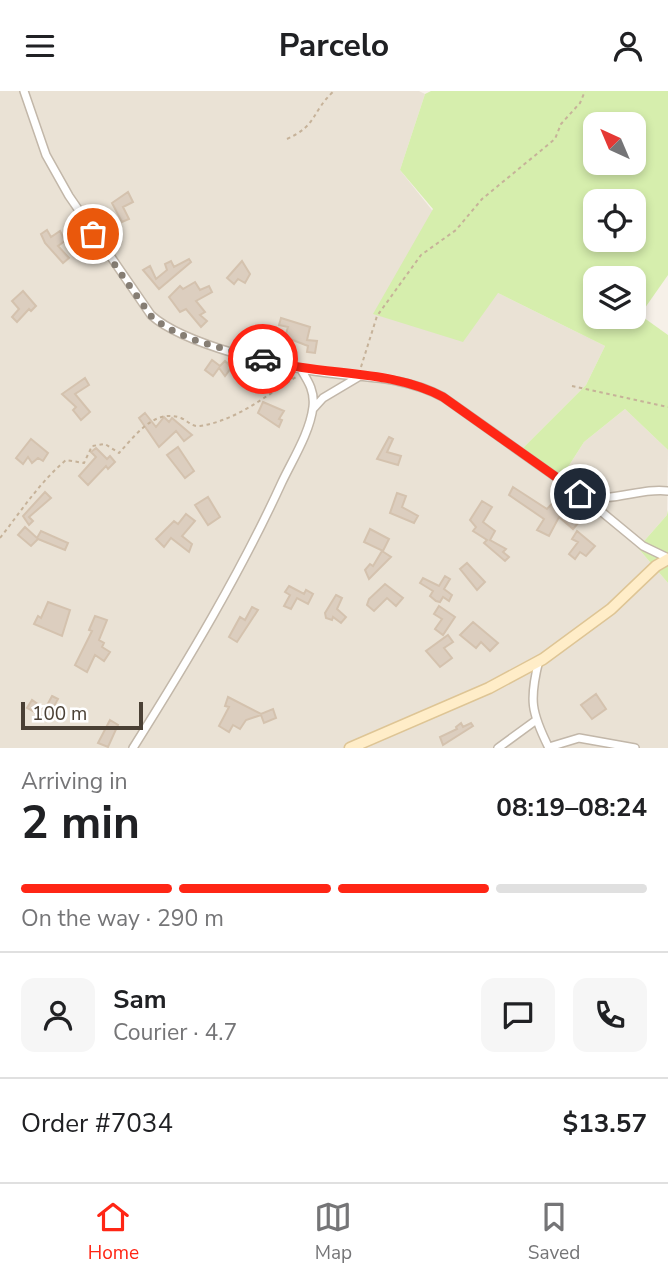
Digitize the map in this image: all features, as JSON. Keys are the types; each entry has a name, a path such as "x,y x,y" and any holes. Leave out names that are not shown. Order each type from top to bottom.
{"main road":[{"path":"350,748 489,688 539,660 611,609 656,566 668,559"}],"street":[{"path":"24,91 46,155 69,196 151,316 181,335 302,371 416,384 443,397 580,494 643,547 668,559"},
{"path":"302,371 313,389 313,409"},
{"path":"133,748 179,675 263,523 313,409 323,398 360,376"},
{"path":"580,494 592,498 642,490 668,491"},
{"path":"539,660 531,693 534,721 549,747 579,738 635,748"},
{"path":"498,748 534,721"}],"path":[{"path":"287,139 306,131 324,100 334,91"},
{"path":"360,376 363,355 377,316 421,255 456,230 482,199 555,139 585,91"},
{"path":"271,362 280,377 280,388"},
{"path":"0,538 29,496 66,460 84,463 92,446 104,444 118,453 155,419 170,415 197,427 241,412 302,371"},
{"path":"572,386 668,407"}],"shaded area":[{"path":"0,91 419,91 425,94 400,170 498,293 605,346 586,385 523,448 561,478 584,442 625,409 668,450 667,515 638,548 668,583 668,748 0,748"}],"green space":[{"path":"431,91 668,91 668,275 646,306 646,266 583,266 583,329 646,329 646,319 668,335 668,450 625,409 584,442 561,478 523,448 586,385 605,346 498,293 463,342 373,314 433,209 400,170 425,94"},
{"path":"668,510 668,583 638,548 667,515"}],"building":[{"path":"128,192 133,202 123,207 129,219 122,222 112,203"},
{"path":"47,230 51,237 60,231 65,241 58,246 69,258 63,263 45,243 41,234"},
{"path":"189,259 191,262 159,289 143,270 150,266 156,279 167,270 165,264 171,261 174,267"},
{"path":"242,261 250,274 245,283 238,279 234,284 227,278"},
{"path":"195,282 200,290 209,286 212,292 196,301 205,312 200,315 207,321 201,327 186,309 180,312 169,297 180,286 183,289"},
{"path":"23,291 36,306 31,311 29,309 17,322 12,317 19,309 12,301"},
{"path":"281,318 310,327 307,340 317,341 315,353 307,352 308,346 285,337 288,327 279,325"},
{"path":"230,358 237,360 225,376 219,368 213,376 205,370 212,360 220,366 225,361 228,364"},
{"path":"85,378 89,385 75,394 90,412 81,420 73,410 76,407 62,394"},
{"path":"263,402 284,411 279,419 282,420 279,427 258,413"},
{"path":"145,413 156,427 164,417 169,422 172,418 192,435 184,441 176,431 159,447 139,418"},
{"path":"389,437 393,439 387,452 401,456 398,465 377,459"},
{"path":"31,439 48,453 43,461 38,458 32,463 28,457 23,464 16,458"},
{"path":"178,447 194,471 185,478 167,455"},
{"path":"96,448 107,459 110,456 115,462 108,469 106,466 88,485 79,476 96,457 91,452"},
{"path":"513,487 547,509 559,496 580,521 573,529 559,517 549,536 537,530 544,519 509,495"},
{"path":"45,492 51,498 29,517 33,521 29,525 23,516"},
{"path":"397,493 406,496 402,507 418,516 414,523 390,513"},
{"path":"208,497 220,517 208,525 195,505"},
{"path":"482,501 492,507 483,522 495,531 490,540 506,549 503,552 509,557 505,561 484,543 487,540 473,531 476,527 470,520"},
{"path":"186,514 195,521 182,536 192,544 189,552 171,538 164,547 156,539 174,521 178,524"},
{"path":"25,527 37,538 41,531 68,543 65,550 38,539 31,546 18,535"},
{"path":"370,529 389,539 383,551 364,542"},
{"path":"577,531 595,546 586,556 580,552 575,559 569,554 578,542 572,539"},
{"path":"382,551 391,557 369,579 365,570 370,564 373,566"},
{"path":"467,563 485,582 477,590 460,569"},
{"path":"445,576 450,579 444,589 452,595 449,601 443,597 440,602 436,601 430,596 433,591 420,583 423,578 439,586"},
{"path":"385,584 403,598 396,606 387,598 374,611 367,605 369,599"},
{"path":"289,586 304,594 306,590 313,594 308,604 297,598 291,609 284,606 290,595 285,592"},
{"path":"336,595 342,598 337,609 346,617 341,623 333,617 332,620 326,618 325,613"},
{"path":"48,602 70,610 62,636 34,624 38,616 41,618"},
{"path":"439,606 455,617 443,635 435,629 442,619 434,614"},
{"path":"252,607 258,610 237,642 229,637 240,617 245,620"},
{"path":"95,616 107,620 99,640 104,643 102,647 110,652 104,661 95,655 87,672 75,665 92,631 89,630"},
{"path":"473,622 498,643 490,651 481,642 476,648 460,635"},
{"path":"448,635 453,642 444,648 452,658 440,667 426,651"},
{"path":"596,694 606,709 592,719 581,705"},
{"path":"52,696 58,699 47,719 27,708 32,700 45,709"},
{"path":"228,697 261,714 273,709 276,718 264,723 261,715 246,720 240,729 233,725 229,732 219,726 229,707 225,706"},
{"path":"110,720 118,725 108,747 98,743"},
{"path":"461,723 463,727 471,723 473,726 443,745 440,737 457,729"}],"way so far":[{"path":"93,234 151,316 161,324 181,335 263,359"}],"route":[{"path":"263,359 328,373 423,386 443,397 580,494"}]}
